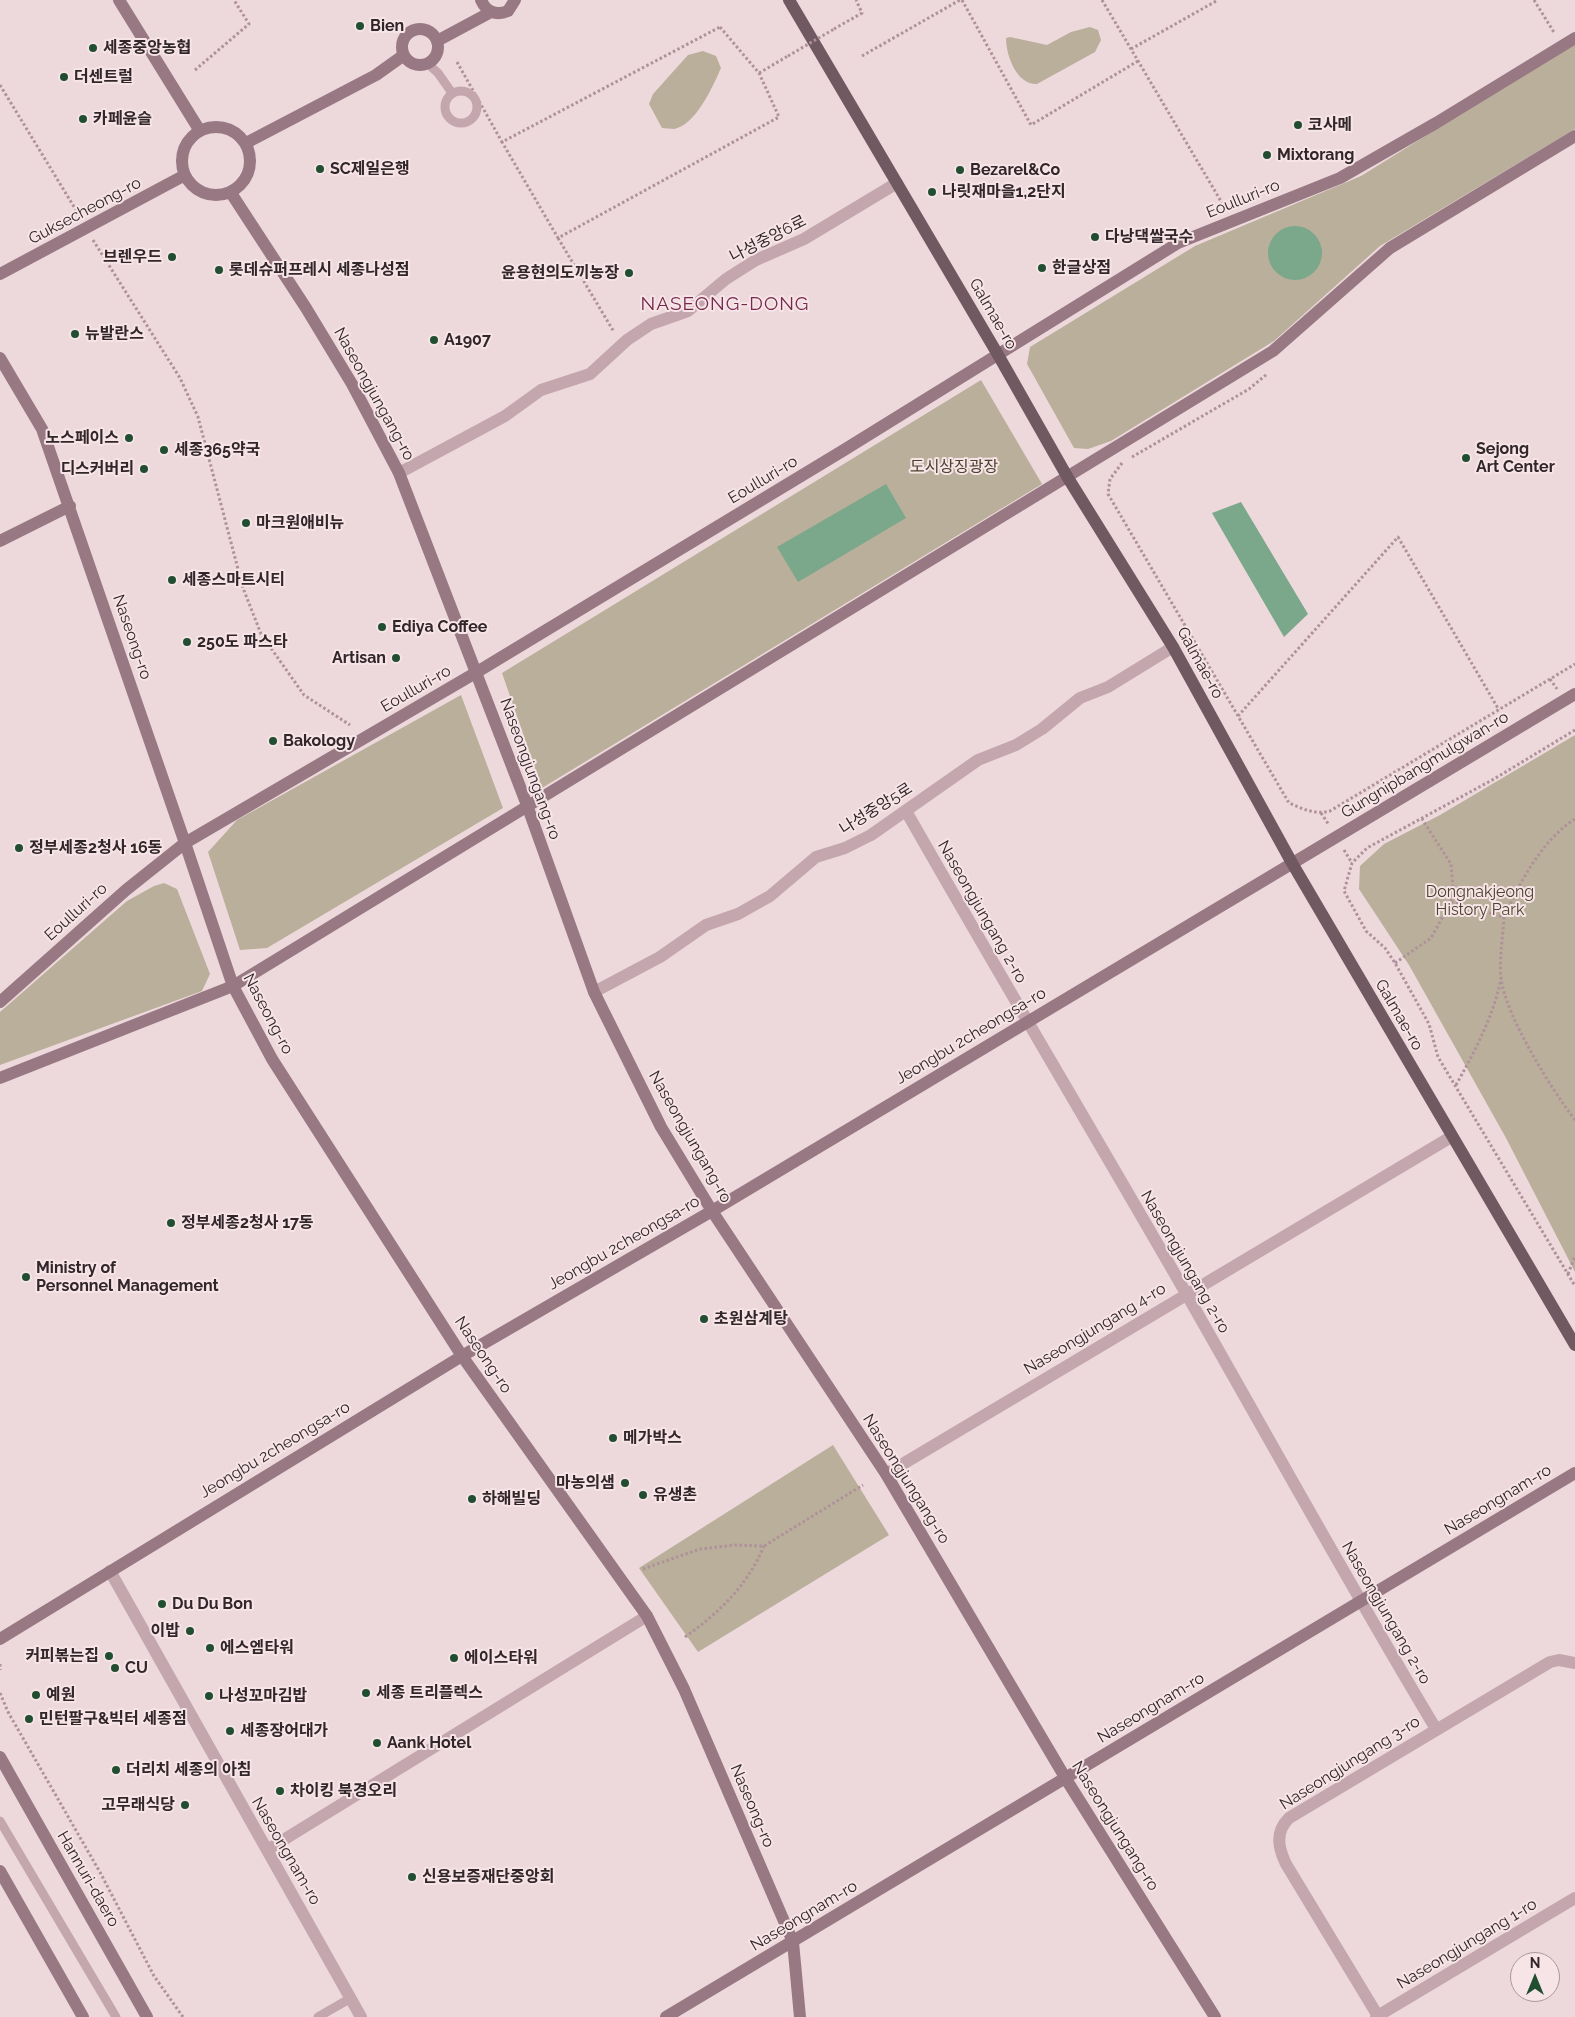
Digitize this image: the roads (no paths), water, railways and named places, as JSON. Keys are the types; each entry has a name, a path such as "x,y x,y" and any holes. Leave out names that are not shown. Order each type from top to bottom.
{"main road":[{"name":"Galmae-ro","path":"790,0 1068,478 1173,647 1292,864 1575,1345"}],"street":[{"path":"119,0 200,131"},
{"path":"481,0 490,12"},
{"path":"437,41 490,12 502,13 508,11 516,0"},
{"path":"419,29 430,32 437,41 437,53 427,63 413,63 404,55 403,44 405,38 414,31 419,29"},
{"name":"Eoulluri-ro","path":"0,1002 126,890 185,843 477,672 836,455 1178,242 1340,178 1436,123 1575,38"},
{"path":"246,143 376,75 404,55"},
{"path":"220,127 230,130 246,143 251,165 248,177 231,193 220,196 199,191 185,175 182,165 184,150 192,137 200,131 220,127"},
{"path":"0,1078 233,986 527,805 1068,478 1273,351 1390,248 1575,136"},
{"name":"Guksecheong-ro","path":"0,274 185,175"},
{"name":"나성중앙6로","path":"399,473 505,416 541,390 590,374 627,340 651,324 688,311 726,279 756,260 804,240 897,183"},
{"name":"Naseongjungang-ro","path":"231,193 306,308 352,384 399,473 527,805 594,992 661,1127 712,1211 886,1474 1066,1778 1215,2017"},
{"name":"Naseong-ro","path":"0,358 42,429 70,506 233,986 272,1059 462,1356 647,1616 684,1689 793,1942 800,2017"},
{"path":"0,541 70,506"},
{"name":"나성중앙5로","path":"594,992 660,957 706,925 738,914 770,896 816,857 845,848 871,835 978,760 1016,746 1042,729 1080,698 1108,687 1173,647"},
{"name":"Gungnipbangmulgwan-ro","path":"1292,864 1575,694"},
{"name":"Naseongjungang 2-ro","path":"906,811 1026,1022 1186,1294 1359,1602 1436,1729"},
{"name":"Jeongbu 2cheongsa-ro","path":"0,1640 462,1356 712,1211 1292,864"},
{"name":"Naseongjungang 4-ro","path":"886,1474 1452,1137"},
{"name":"Naseongnam-ro","path":"666,2017 1575,1473"},
{"name":"Naseongnam-ro","path":"110,1571 361,2017"},
{"path":"266,1850 647,1616"},
{"name":"Naseongjungang 3-ro","path":"1377,2016 1286,1864 1280,1851 1279,1832 1288,1818 1550,1662 1559,1660 1575,1663"},
{"name":"Hannuri-daero","path":"0,1757 147,2017"},
{"path":"0,1871 83,2017"},
{"name":"Naseongjungang 1-ro","path":"1377,2016 1575,1898"}],"lane":[{"path":"427,63 438,73 452,93"},
{"path":"0,1821 116,2017"},
{"path":"318,2017 351,1998"}],"place":[{"name":"Bien","path":"360,26"},
{"name":"세종중앙농협","path":"93,48"},
{"name":"더센트럴","path":"64,77"},
{"name":"카페윤슬","path":"83,119"},
{"name":"코사메","path":"1298,125"},
{"name":"Mixtorang","path":"1267,155"},
{"name":"SC제일은행","path":"320,169"},
{"name":"Bezarel&Co","path":"960,170"},
{"name":"나릿재마을1,2단지","path":"932,192"},
{"name":"다낭댁쌀국수","path":"1095,237"},
{"name":"브렌우드","path":"172,257"},
{"name":"한글상점","path":"1042,268"},
{"name":"롯데슈퍼프레시 세종나성점","path":"219,270"},
{"name":"윤용현의도끼농장","path":"629,273"},
{"name":"뉴발란스","path":"75,334"},
{"name":"A1907","path":"434,340"},
{"name":"노스페이스","path":"129,438"},
{"name":"세종365약국","path":"164,450"},
{"name":"Sejong Art Center","path":"1466,458"},
{"name":"디스커버리","path":"144,469"},
{"name":"마크원애비뉴","path":"246,523"},
{"name":"세종스마트시티","path":"172,580"},
{"name":"Ediya Coffee","path":"382,627"},
{"name":"250도 파스타","path":"187,642"},
{"name":"Artisan","path":"396,658"},
{"name":"Bakology","path":"273,741"},
{"name":"정부세종2청사 16동","path":"19,848"},
{"name":"정부세종2청사 17동","path":"171,1223"},
{"name":"Ministry of Personnel Management","path":"26,1277"},
{"name":"초원삼계탕","path":"704,1319"},
{"name":"메가박스","path":"613,1438"},
{"name":"마농의샘","path":"625,1483"},
{"name":"유생촌","path":"643,1495"},
{"name":"하해빌딩","path":"472,1499"},
{"name":"Du Du Bon","path":"162,1604"},
{"name":"이밥","path":"190,1631"},
{"name":"에스엠타워","path":"210,1648"},
{"name":"커피볶는집","path":"109,1656"},
{"name":"에이스타워","path":"454,1658"},
{"name":"CU","path":"115,1668"},
{"name":"세종 트리플렉스","path":"366,1693"},
{"name":"예원","path":"36,1695"},
{"name":"나성꼬마김밥","path":"209,1696"},
{"name":"민턴팔구&빅터 세종점","path":"29,1719"},
{"name":"세종장어대가","path":"230,1731"},
{"name":"Aank Hotel","path":"377,1743"},
{"name":"더리치 세종의 아침","path":"116,1770"},
{"name":"차이킹 북경오리","path":"280,1791"},
{"name":"고무래식당","path":"185,1805"},
{"name":"신용보증재단중앙회","path":"412,1877"}],"district":[{"name":"NASEONG-DONG","path":"725,304"}],"park label":[{"name":"도시상징광장","path":"954,467"},
{"name":"Dongnakjeong History Park","path":"1480,901"}]}
